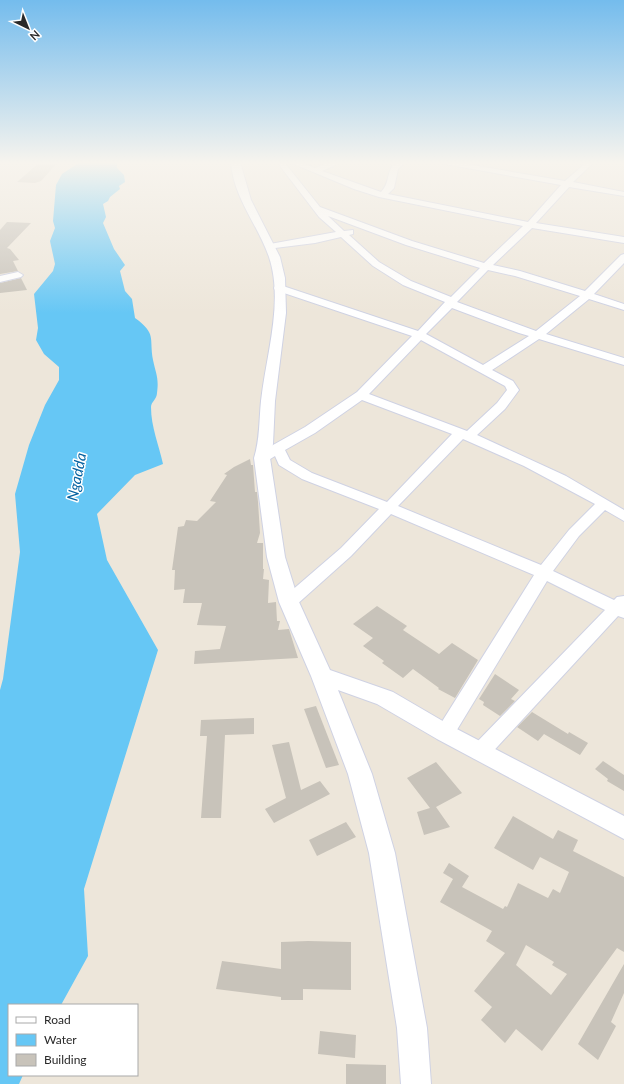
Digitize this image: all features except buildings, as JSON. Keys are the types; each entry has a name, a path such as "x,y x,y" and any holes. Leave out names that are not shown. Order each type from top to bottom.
{"street":[{"path":"253,213 276,261 280,288 280,302 268,402 266,447 270,453 307,476 390,508 544,572 621,607 480,752"},
{"path":"320,213 342,235 376,264 392,275 451,302 536,336 624,362"},
{"path":"327,213 410,243 486,267 517,273 624,306"},
{"path":"469,213 530,225 624,240"},
{"path":"270,453 310,430 361,395 451,302 541,213"},
{"path":"270,247 342,235 366,226"},
{"path":"483,370 536,336 586,295 624,256"},
{"path":"0,279 18,275"},
{"path":"280,288 419,335 510,384 513,390 500,406 464,435 346,552 289,602"},
{"path":"361,395 464,435 552,473 624,516"},
{"path":"270,453 276,557 289,602 322,676 360,774 382,853 412,1028 416,1084"},
{"path":"445,733 544,572 574,533 604,503"},
{"path":"322,676 385,698 445,733 624,828"}],"water":[{"name":"Ngadda","path":"54,213 105,213 106,217 103,223 114,249 125,265 120,271 125,291 132,299 135,318 147,328 151,337 153,360 158,383 157,395 151,405 151,414 163,464 135,475 97,514 107,560 158,650 84,889 88,956 62,1004 8,1004 8,1076 23,1076 19,1084 0,1084 0,690 3,679 20,552 15,494 29,445 45,405 59,380 59,367 44,354 36,340 38,328 34,294 53,271 55,264 50,241 55,228 53,221"}]}
